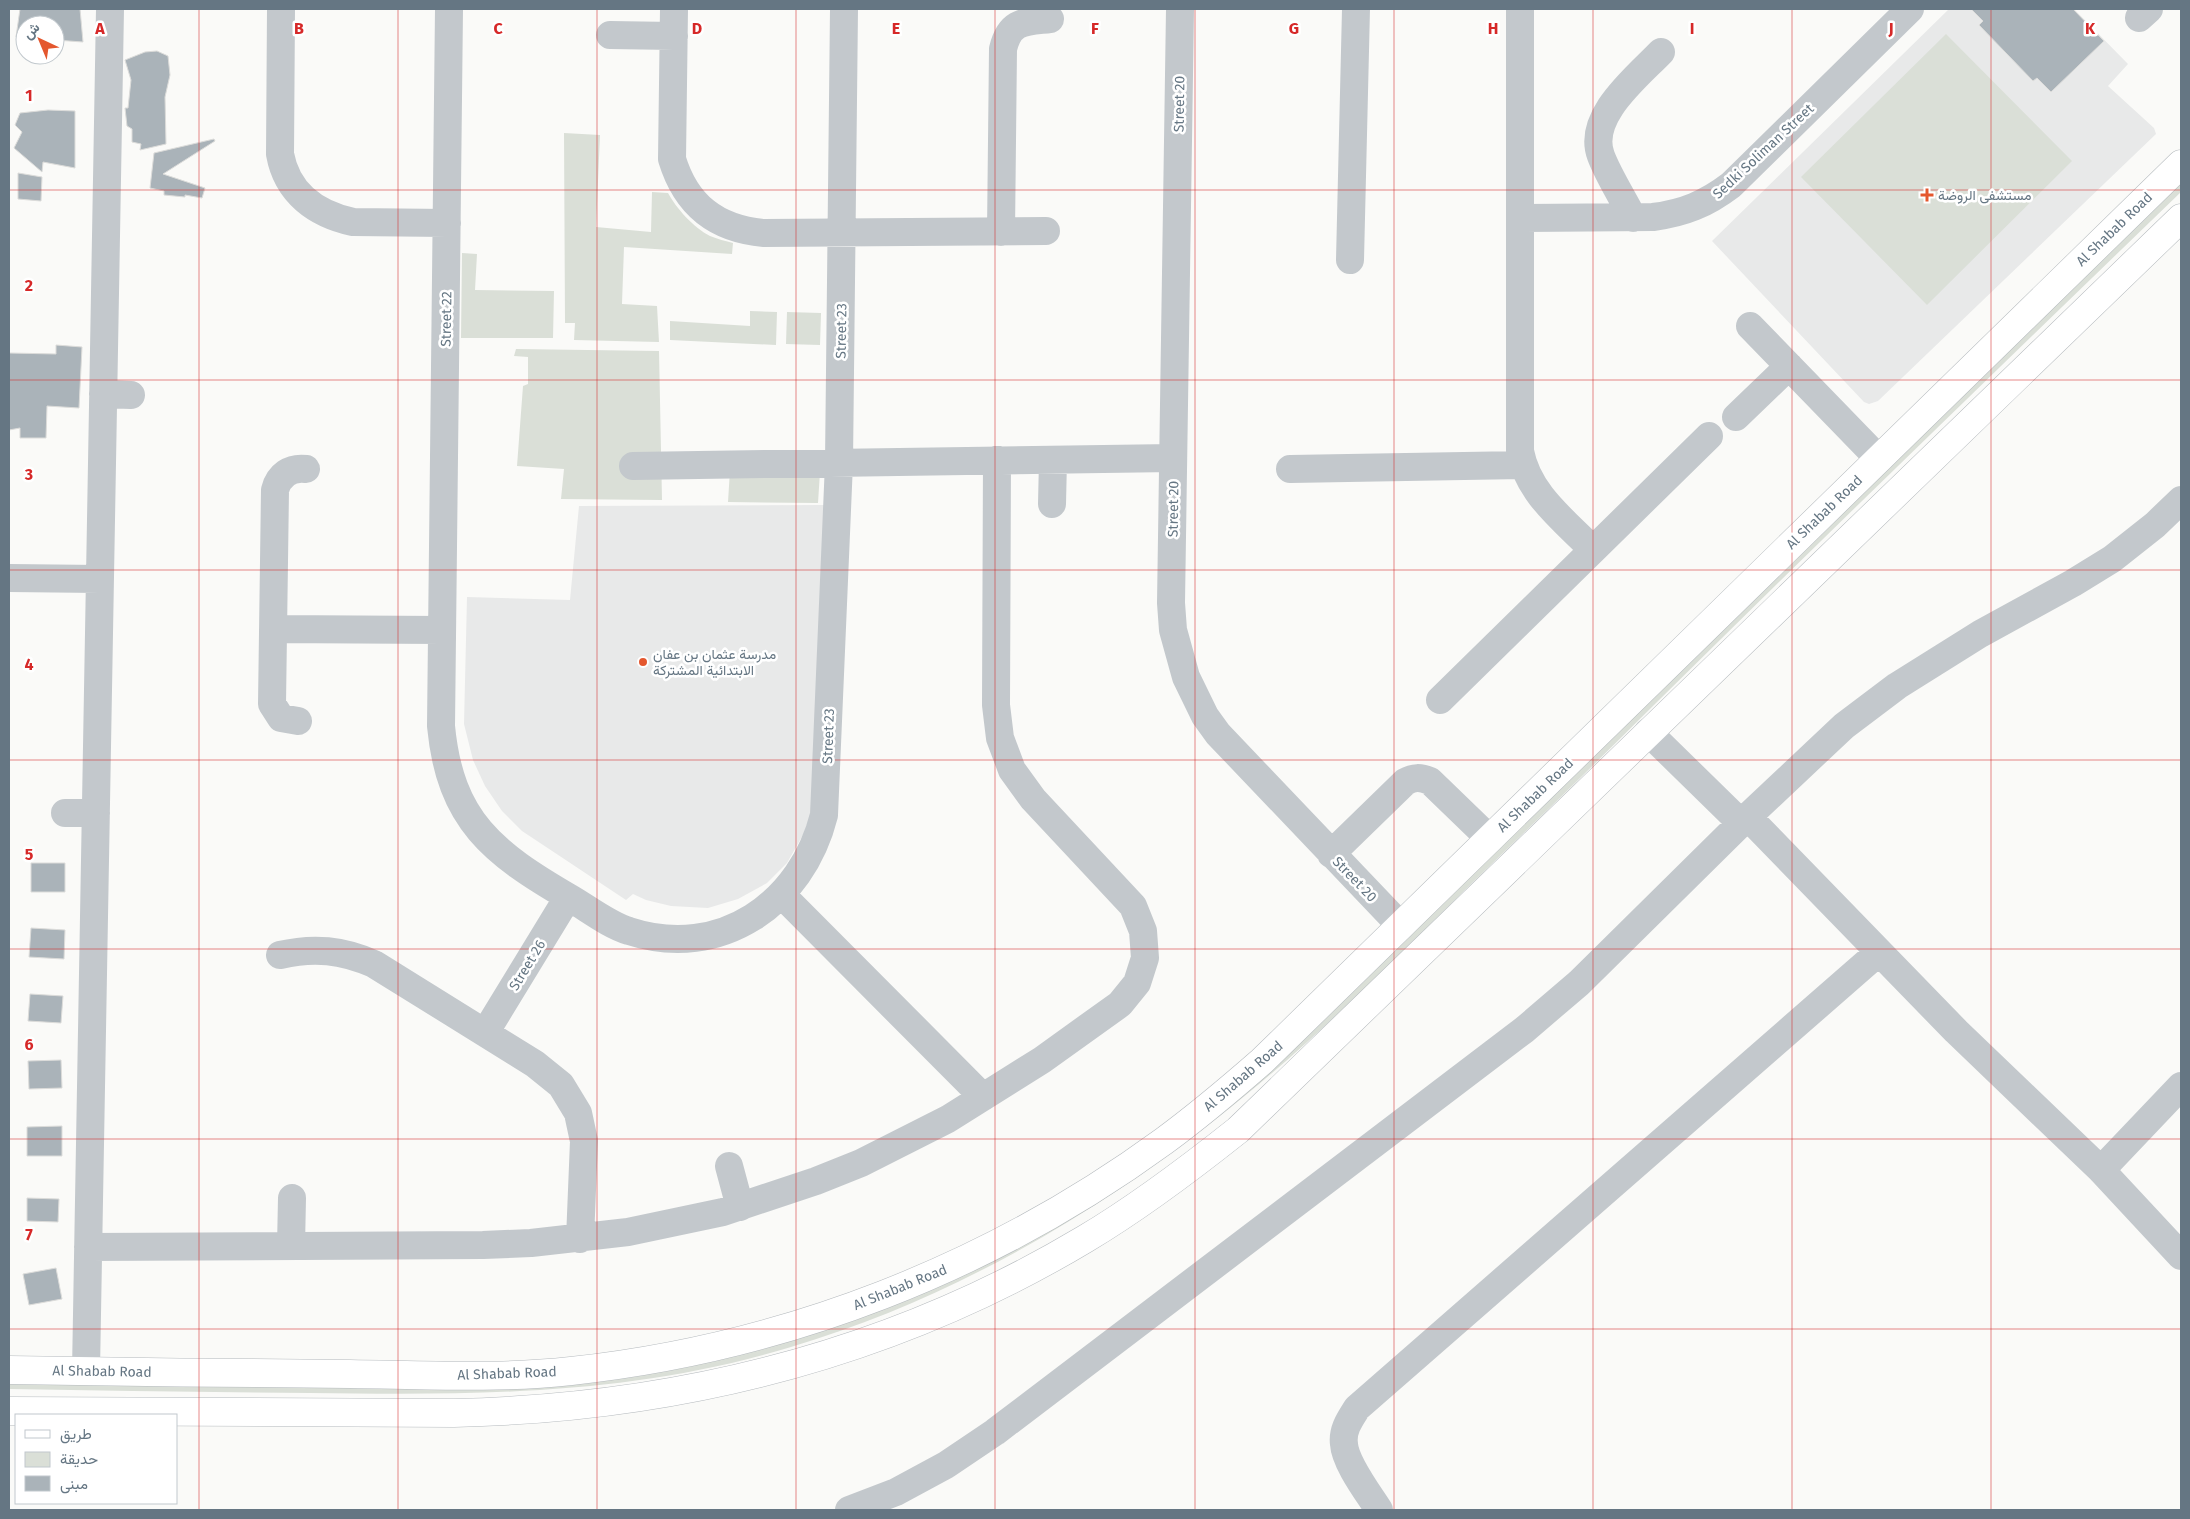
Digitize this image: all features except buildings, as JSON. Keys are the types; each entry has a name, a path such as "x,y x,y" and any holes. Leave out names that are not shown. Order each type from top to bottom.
{"main road":[{"name":"Al Shabab Road","path":"9,1370 524,1375 580,1370 681,1354 754,1337 843,1310 938,1272 1004,1241 1112,1177 1179,1130 1262,1061 2181,164"},
{"path":"9,1411 454,1413 572,1408 688,1391 746,1378 838,1352 917,1323 1023,1274 1085,1239 1189,1169 1238,1130 2181,218"}],"street":[{"path":"86,1371 110,9"},
{"path":"281,9 280,154 283,172 291,185 313,206 339,219 353,222 447,223"},
{"name":"Street 22","path":"442,630 449,9"},
{"path":"674,9 672,159 676,174 692,200 717,220 748,231 1046,231"},
{"name":"Street 23","path":"442,630 443,745 452,781 460,799 477,827 494,848 526,872 627,931 663,938 681,939 718,933 738,926 756,916 782,895 801,873 812,854 824,815 839,463 844,9"},
{"name":"Street 20","path":"1180,9 1171,604 1173,630 1186,676 1198,703 1218,734 1401,926"},
{"path":"1350,260 1356,9"},
{"path":"1520,9 1520,451 1522,465 1536,491 1593,550"},
{"name":"Sedki Soliman Street","path":"1520,218 1633,218 1673,214 1698,206 1717,196 1731,185 1910,9"},
{"path":"1001,232 1003,49 1014,27 1022,22 1050,19"},
{"path":"610,35 674,36"},
{"path":"1633,218 1600,155 1600,135 1607,109 1661,52"},
{"path":"1750,326 1879,459"},
{"path":"1736,417 1789,366"},
{"path":"104,394 132,395"},
{"path":"1440,700 1709,436"},
{"path":"634,466 1173,458"},
{"path":"88,1247 482,1245 580,1239 676,1223 740,1206 816,1182 861,1163 940,1123 984,1097 1042,1060 1120,1004 1136,983 1142,971 1145,951 1144,931 1133,906 1022,785 1005,754 1000,738 996,705 997,460"},
{"path":"1052,504 1053,460"},
{"path":"1290,469 1522,465"},
{"path":"298,721 281,718 272,704 275,490 282,476 288,471 306,470"},
{"path":"849,1510 896,1492 946,1465 995,1432 1478,1067 1579,983 1744,820 1844,726 1897,686 1980,634 2073,584 2112,559 2181,500"},
{"path":"9,578 100,579"},
{"path":"273,629 442,630"},
{"path":"1648,732 1744,820 1879,952 1956,1031 2101,1170 2181,1256"},
{"path":"1331,854 1405,782 1413,778 1422,778 1430,781 1490,839"},
{"path":"65,814 96,813"},
{"path":"782,895 984,1097"},
{"name":"Street 26","path":"485,1033 568,897"},
{"path":"280,955 314,950 348,953 361,958 380,967 549,1073 561,1085 578,1114 584,1148 580,1239"},
{"path":"1379,1510 1353,1466 1344,1445 1347,1422 1357,1408 1879,952"},
{"path":"2101,1170 2181,1086"},
{"path":"729,1166 740,1206"},
{"path":"291,1246 292,1198"}],"shaded area":[{"name":"مستشفى الروضة","path":"1949,9 2074,9 2128,64 2108,86 2154,128 2156,134 1878,401 1869,404 1864,402 1712,241"},
{"name":"مدرسة عثمان بن عفان الابتدائية المشتركة","path":"826,505 816,799 804,833 787,863 767,883 738,899 708,908 671,906 646,900 633,894 626,900 522,831 502,811 485,786 473,760 464,724 467,597 570,600 579,506"}],"green space":[{"path":"1946,34 2072,161 1927,305 1801,177"},
{"path":"564,133 600,135 596,227 651,232 652,192 668,193 681,211 698,228 710,236 733,243 732,254 624,247 622,304 657,306 659,342 574,340 575,323 565,323"},
{"path":"2181,171 2181,192 1851,511 1314,1036 1216,1119 1168,1155 1067,1223 1014,1253 960,1281 905,1306 849,1328 791,1347 731,1363 612,1384 553,1389 433,1394 9,1389 9,1374 506,1381 877,1302 1180,1131"},
{"path":"462,253 477,254 475,290 554,291 553,338 461,338"},
{"path":"750,311 777,312 776,345 670,340 670,321 750,326"},
{"path":"787,312 821,313 820,345 786,344"},
{"path":"516,349 659,351 662,500 561,499 564,469 517,466 523,386 528,384 528,357 514,356"},
{"path":"730,470 820,472 818,503 728,502"}],"place":[{"name":"مستشفى الروضة","path":"1927,195"},
{"name":"مدرسة عثمان بن عفان الابتدائية المشتركة","path":"643,662"}]}
